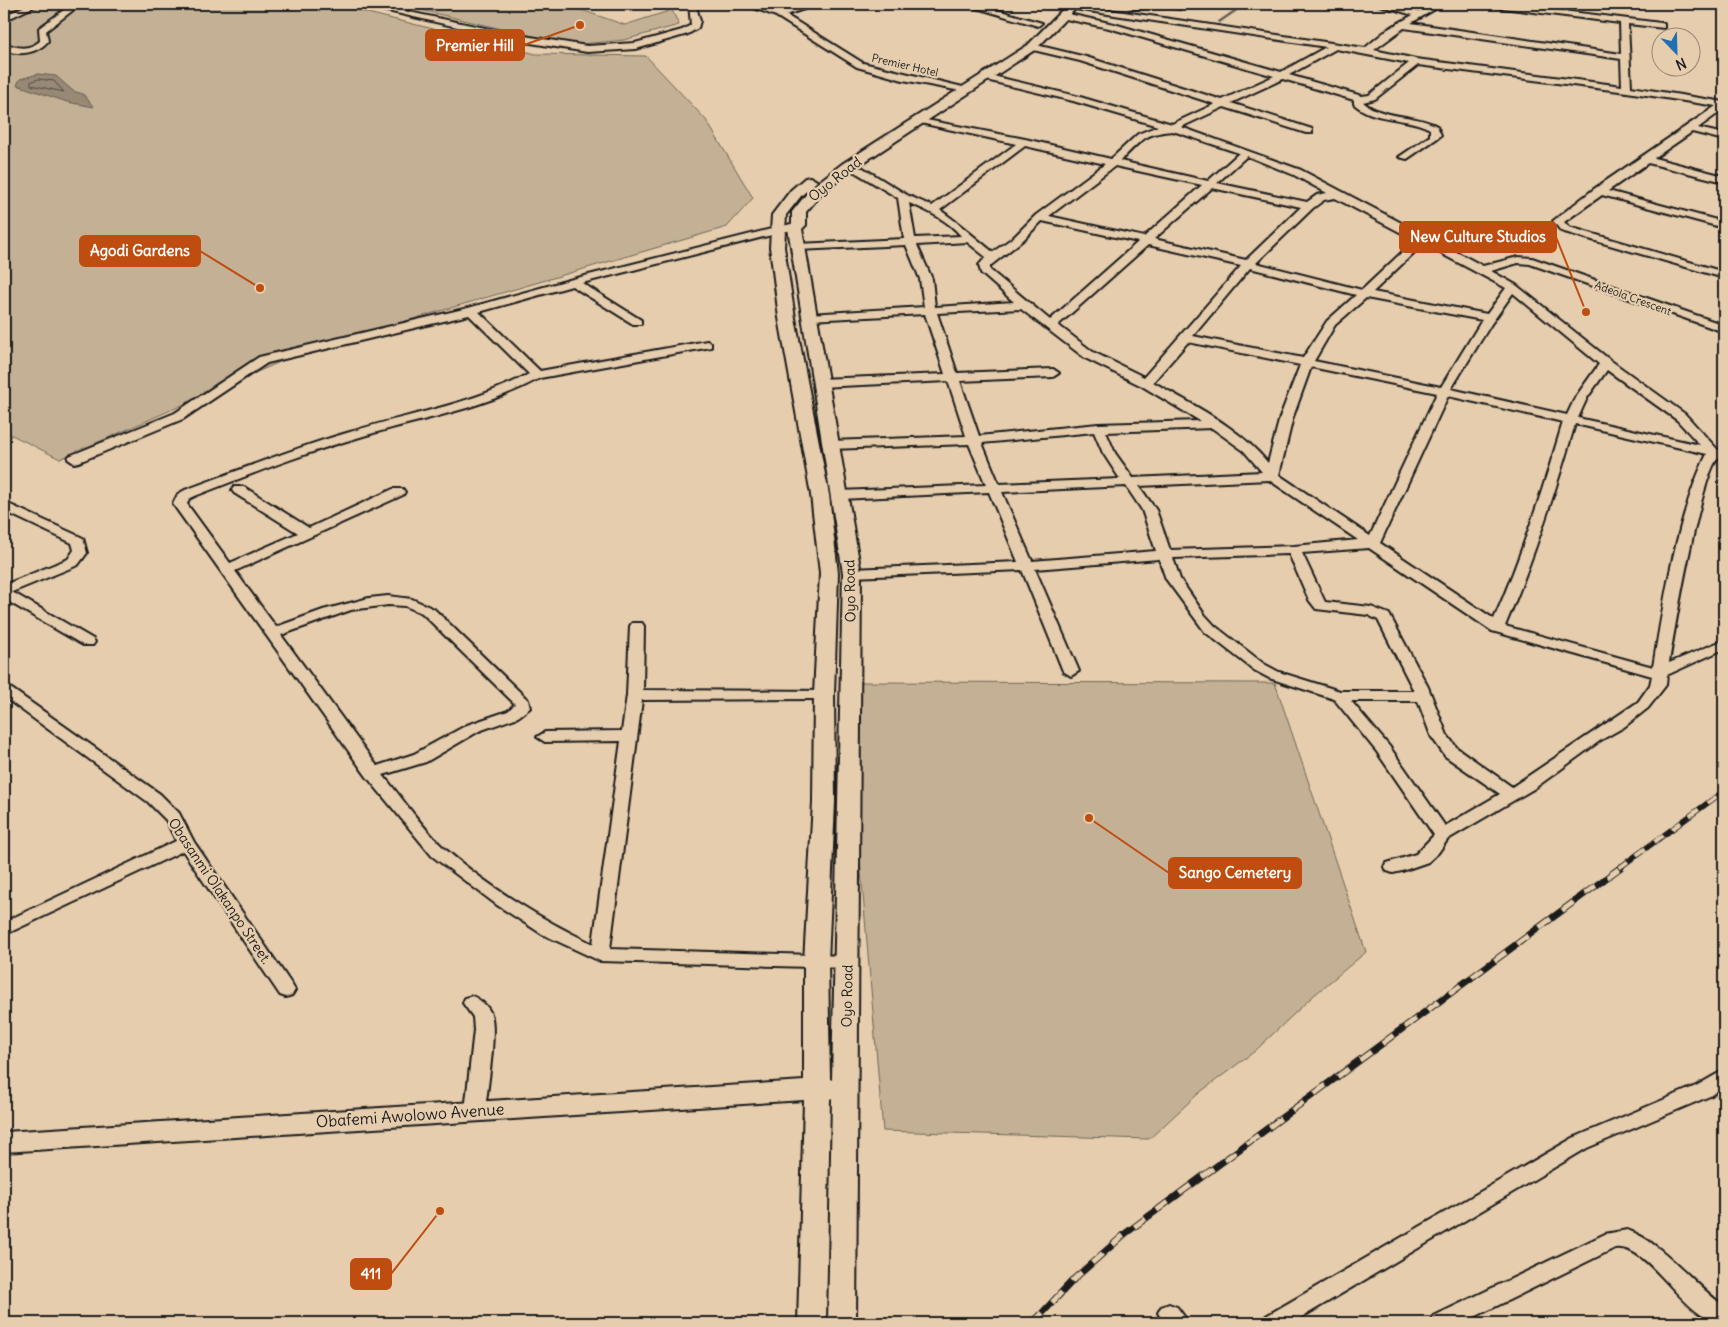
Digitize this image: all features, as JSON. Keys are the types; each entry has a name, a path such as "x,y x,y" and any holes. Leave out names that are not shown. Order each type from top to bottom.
{"main road":[{"name":"Oyo Road","path":"812,1323 817,1090 816,962 824,802 824,694 829,573 806,363 809,317 795,228 799,225 799,212 806,201 817,190 919,120 1018,44 1038,23 1064,7"},
{"name":"Oyo Road","path":"842,1323 852,573 840,495 819,383 806,363 781,281 777,247 780,230 779,215 807,183 874,137 960,88 986,77 1032,47 1064,7"},
{"name":"Obafemi Awolowo Avenue","path":"4,1142 475,1110 846,1089"}],"street":[{"path":"4,19 35,4"},
{"path":"4,46 17,51 36,48 44,41 42,30 77,4"},
{"path":"361,4 518,38 587,49 636,46 685,32 694,26 696,21 692,5 695,4"},
{"name":"Premier Hotel","path":"747,4 779,14 860,66 960,88"},
{"path":"779,14 815,4"},
{"path":"966,4 1038,23"},
{"path":"1380,4 1421,15"},
{"path":"1368,51 1392,31 1440,4"},
{"path":"1487,4 1661,26"},
{"path":"1064,7 1334,48 1368,51 1416,62 1627,89 1724,105 1692,129 1598,191 1558,221 1561,227 1724,275"},
{"path":"1064,7 1111,26 1362,99"},
{"path":"1624,22 1627,89"},
{"path":"1404,25 1626,57"},
{"path":"1032,47 1083,59 1309,131"},
{"path":"1334,48 1281,76 1172,128 1154,129 1141,136 1114,162 1040,217 1018,238 993,257 983,268 1024,305 1089,355 1146,384 1217,424 1250,448 1272,476 1497,628 1659,674 1724,644"},
{"path":"1404,157 1433,138 1436,135 1434,128 1420,122 1368,110 1357,102 1372,97 1416,62"},
{"path":"986,77 1071,98 1172,128 1246,152 1304,176 1421,240 1483,269 1512,288 1606,363 1681,417 1719,454"},
{"path":"919,120 1309,206"},
{"path":"1692,129 1724,137"},
{"path":"933,210 1025,142"},
{"path":"1051,325 1246,152"},
{"path":"1646,159 1724,179"},
{"path":"847,168 865,173 870,178 903,197 933,210 959,227 969,239 993,257"},
{"path":"1598,191 1724,226"},
{"path":"1146,384 1187,338 1213,302 1248,264 1309,206 1321,197 1337,195"},
{"path":"903,197 910,241 926,279 930,311 974,440 1072,672"},
{"path":"1040,217 1248,264 1364,294 1490,318"},
{"path":"74,459 179,416 263,360 471,311 573,282 799,225"},
{"path":"798,247 969,239"},
{"path":"1272,476 1275,453 1307,362 1316,344 1345,307 1364,294 1421,240"},
{"name":"Adeola Crescent","path":"1483,269 1518,260 1532,261 1724,329"},
{"path":"573,282 637,322"},
{"path":"1373,543 1444,391 1490,318 1512,288"},
{"path":"809,317 1024,305"},
{"path":"471,311 537,375"},
{"path":"1187,338 1444,391 1719,454"},
{"path":"707,345 537,375 511,389 463,406 355,434 312,448 183,497 180,504 229,569 373,772 438,852 503,901 548,930 600,955 690,956 847,962"},
{"path":"1497,628 1517,582 1549,492 1570,421 1581,398 1606,363"},
{"path":"819,383 1053,373"},
{"path":"831,445 974,440 1098,428 1217,424"},
{"path":"1098,428 1109,453 1149,510 1166,554 1173,579 1182,595 1210,629 1259,667 1274,675 1338,696 1424,696"},
{"path":"1394,867 1424,858 1435,847 1442,835 1512,794 1588,742 1618,724 1643,705 1658,685 1673,590 1702,478 1719,454"},
{"path":"840,495 994,486 1272,476"},
{"path":"240,490 308,533"},
{"path":"229,569 398,492"},
{"path":"4,506 78,541 82,549 80,555 73,562 4,592"},
{"path":"852,573 1026,566 1166,554 1294,550 1373,543"},
{"path":"1294,550 1316,600 1322,606 1371,611 1384,617 1424,696 1439,736 1451,752 1512,794"},
{"path":"4,592 88,642"},
{"path":"273,633 341,609 381,601 401,602 424,608 461,641 523,703 522,708 513,714 473,728 420,758 373,772"},
{"path":"600,955 635,695 637,626"},
{"name":"Obasanmi Olakanpo Street.","path":"4,690 154,798 172,817 186,843 286,990"},
{"path":"635,695 824,694"},
{"path":"1338,696 1383,749 1442,835"},
{"path":"545,738 630,736"},
{"path":"4,929 186,843"},
{"path":"472,1002 482,1015 484,1030 475,1110"},
{"path":"1274,1323 1580,1143 1703,1091 1724,1077"},
{"path":"1442,1323 1612,1240 1627,1238 1647,1250 1696,1298 1724,1318"}],"shaded area":[{"path":"4,4 331,4 536,54 646,56 706,120 753,198 727,227 307,350 60,459 4,431"},
{"path":"383,4 564,4 625,25 672,10 679,25 624,40 571,45 412,8"},
{"path":"845,682 1275,683 1366,952 1313,996 1255,1051 1199,1093 1149,1139 883,1131"}],"water":[{"path":"38,74 56,76 73,91 83,94 94,107 67,102 17,85 20,79"}],"waterway":[{"path":"1129,10 1164,8 1180,10 1180,4"},
{"path":"1219,22 1245,4"}],"railway":[{"path":"1619,868 1724,791"},
{"path":"1033,1323 1075,1278 1126,1233 1621,867"}],"place":[{"name":"Premier Hill","path":"580,25"},
{"name":"Agodi Gardens","path":"260,288"},
{"name":"New Culture Studios","path":"1586,312"},
{"name":"Sango Cemetery","path":"1089,818"},
{"name":"411","path":"440,1211"}]}
